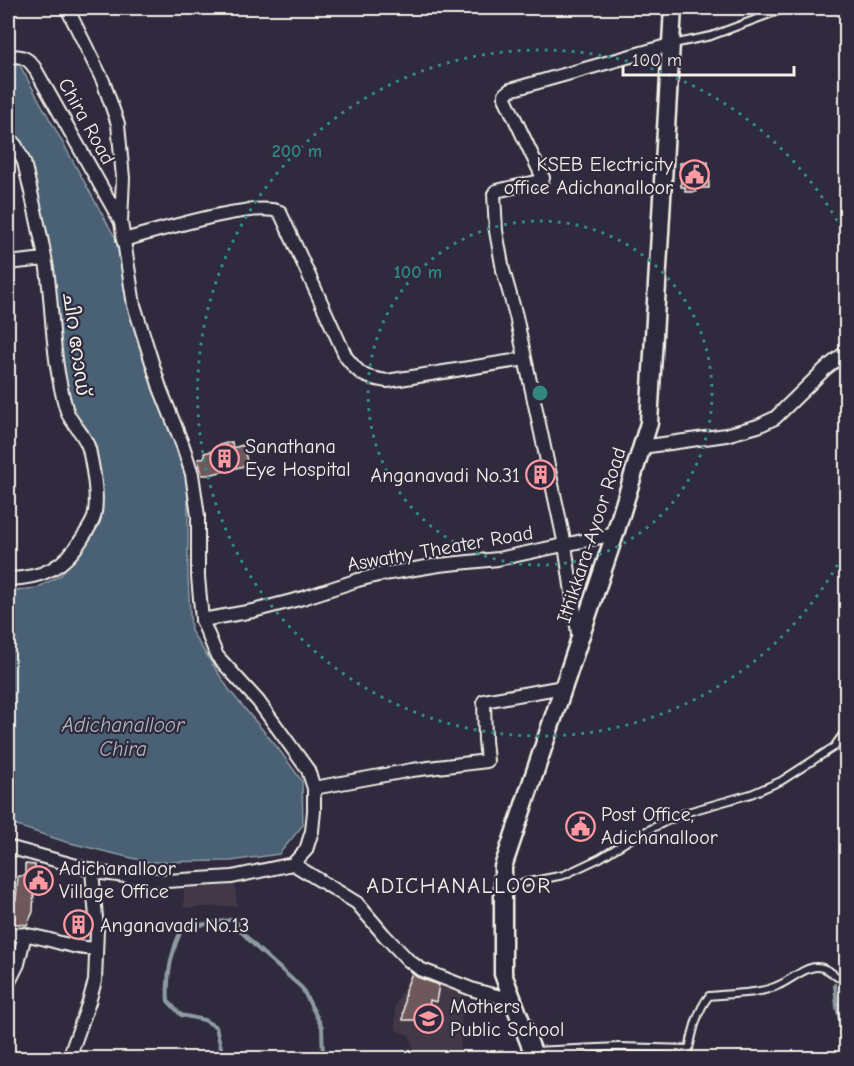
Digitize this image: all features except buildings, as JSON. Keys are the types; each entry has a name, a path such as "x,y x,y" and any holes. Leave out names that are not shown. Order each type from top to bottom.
{"main road":[{"name":"Ithikkara-Ayoor Road","path":"533,1055 502,974 503,867 615,534 649,423 673,8"}],"street":[{"path":"8,848 102,873 166,881 232,877 293,864 306,850 312,831 314,811 314,788 301,758 258,701 217,656 202,620 198,577 198,516 192,474 160,388 134,305 121,222 123,178 117,124 104,81 68,8"},
{"path":"579,641 565,544 496,231 494,194 496,191 541,181 543,178 505,94 510,90 670,45"},
{"name":"Chira Road","path":"8,57 19,56 29,60 121,222"},
{"name":"ചിറ റോഡ്","path":"8,136 24,162 45,259 59,379 68,414 85,437 89,448 95,484 94,516 78,544 63,562 54,569 40,574 8,579"},
{"path":"123,240 192,221 228,214 274,210 280,212 285,222 346,357 360,374 387,381 525,359"},
{"path":"8,263 45,259"},
{"path":"642,447 726,435 758,426 775,418 825,369 846,352"},
{"name":"Aswathy Theater Road","path":"202,620 254,611 378,575 498,559 615,534"},
{"path":"314,788 412,770 487,761 484,701 563,687"},
{"path":"293,864 357,903 384,935 420,969 474,990 512,1000"},
{"path":"69,1059 95,981 97,930 92,870"},
{"path":"8,934 25,934 76,947 96,949"},
{"path":"8,984 18,964 25,934"}],"lane":[{"path":"670,45 711,36 786,8"},
{"path":"503,887 564,875 684,813 751,794 781,781 834,747 846,730"},
{"path":"533,1055 619,1047 689,1049 695,1026 709,996 750,993 777,987 815,966 829,970 837,977"}],"shaded area":[{"path":"235,885 237,906 184,908 184,889"},
{"name":"Mothers Public School","path":"413,967 463,991 460,1050 414,1050 409,1035 396,1030 395,1006"}],"water":[{"name":"Adichanalloor Chira","path":"9,61 19,64 116,239 145,364 172,433 188,484 188,577 191,631 230,691 302,781 303,825 279,854 231,861 148,862 66,842 8,823 8,591 37,588 61,575 88,536 100,505 91,443 70,405 29,160 8,129"}],"waterway":[{"path":"222,1058 216,1027 204,1020 181,1015 168,1001 169,973 172,955 182,928 236,919 238,928 257,948 302,988 322,1027 323,1058"},
{"path":"835,985 837,1007 846,1044"}],"place":[{"name":"KSEB Electricity office Adichanalloor","path":"694,175"},
{"name":"Sanathana Eye Hospital","path":"224,458"},
{"name":"Anganavadi No.31","path":"541,475"},
{"name":"Post Office, Adichanalloor","path":"580,826"},
{"name":"Adichanalloor Village Office","path":"38,880"},
{"name":"Anganavadi No.13","path":"79,925"},
{"name":"Mothers Public School","path":"429,1018"}],"district":[{"name":"ADICHANALLOOR","path":"459,885"}]}
